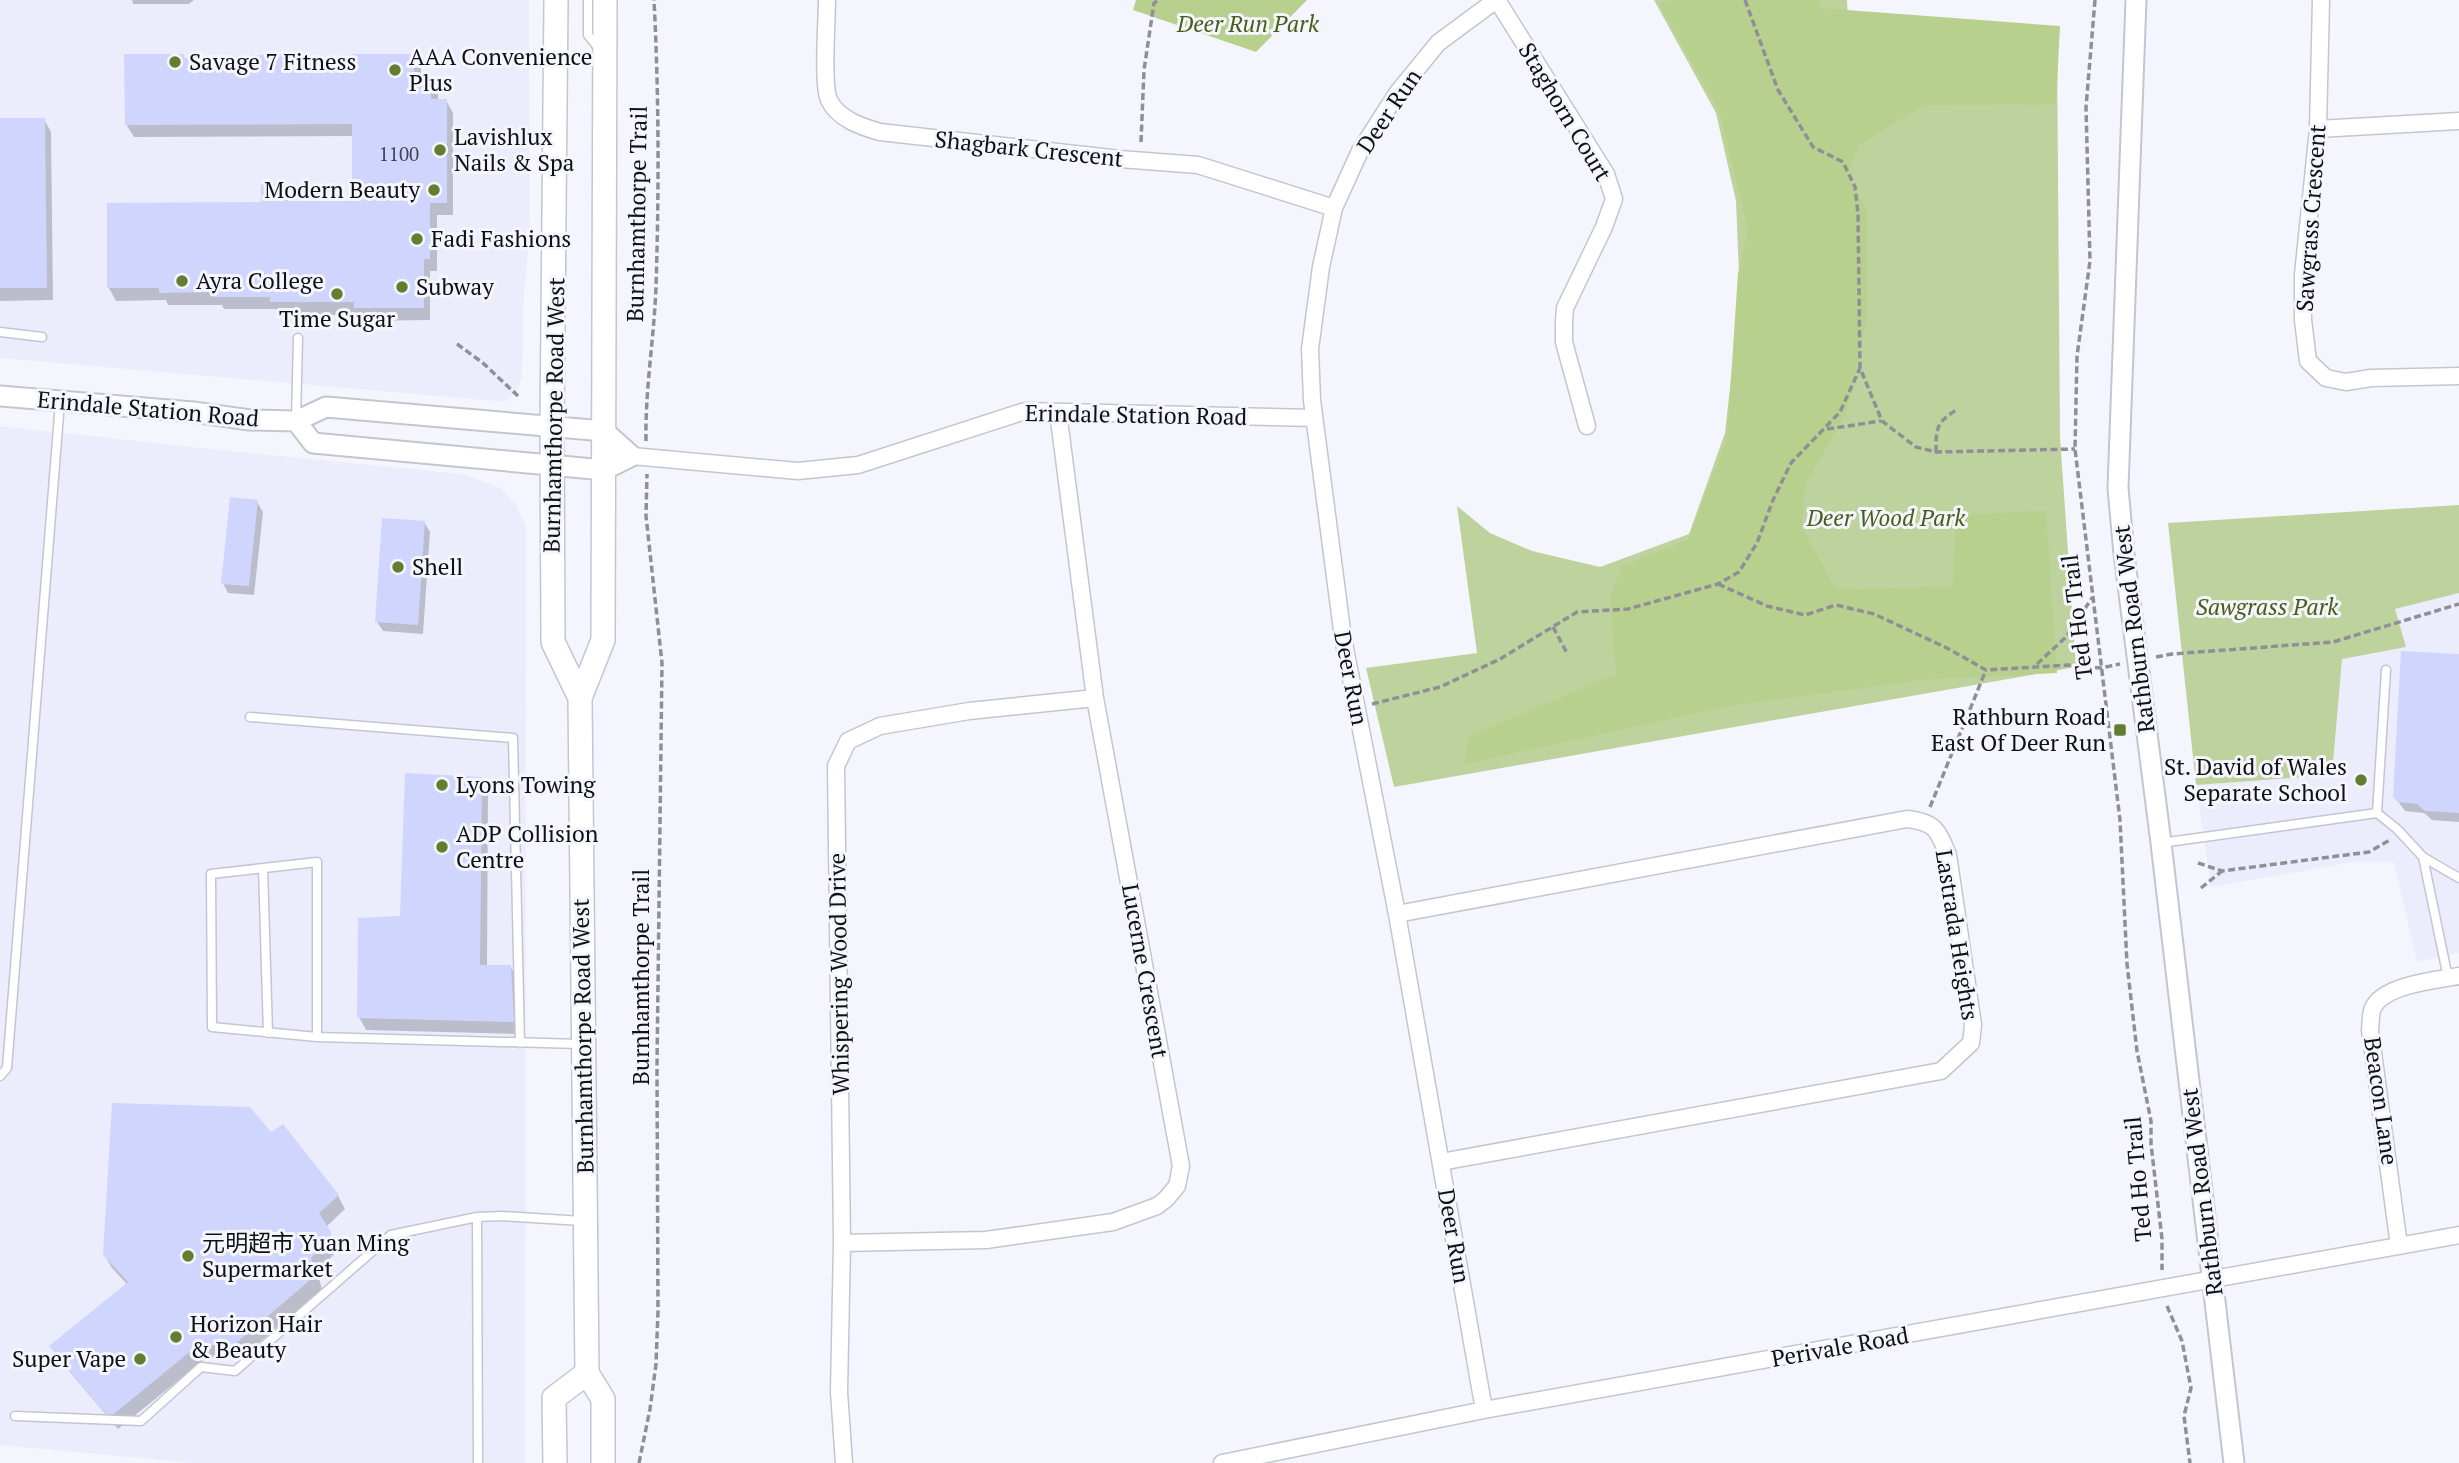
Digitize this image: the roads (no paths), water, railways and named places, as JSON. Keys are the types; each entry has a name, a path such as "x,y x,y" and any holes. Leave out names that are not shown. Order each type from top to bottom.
{"main road":[{"name":"Burnhamthorpe Road West","path":"556,0 553,642 580,698"},
{"name":"Burnhamthorpe Road West","path":"603,1463 603,1399 587,1373 580,698 603,640 605,0"},
{"path":"555,1463 554,1398 587,1373"}],"street":[{"name":"Shagbark Crescent","path":"827,0 826,82 829,100 839,112 858,125 880,132 1198,165 1334,208"},
{"name":"Deer Run","path":"1484,1410 1397,914 1343,638 1314,418 1310,349 1321,267 1334,208 1360,151 1398,92 1438,43 1496,0"},
{"name":"Staghorn Court","path":"1496,0 1606,174 1614,199 1604,227 1565,308 1564,342 1587,426"},
{"name":"Rathburn Road West","path":"2136,0 2118,488 2125,567 2161,843 2234,1463"},
{"name":"Sawgrass Crescent","path":"2320,0 2318,129 2303,275 2303,320 2308,361 2326,378 2346,382 2371,378 2459,376"},
{"path":"2318,129 2459,121"},
{"name":"Erindale Station Road","path":"0,396 250,419 296,421 326,407 604,431"},
{"name":"Erindale Station Road","path":"632,456 798,471 858,465 1025,411 1314,418"},
{"name":"Lucerne Crescent","path":"842,1243 986,1240 1113,1222 1157,1206 1177,1186 1181,1166 1095,698 1058,412"},
{"path":"296,421 313,443 604,470 632,456 604,431"},
{"name":"Whispering Wood Drive","path":"844,1463 839,1392 842,1243 836,766 848,741 880,726 969,711 1095,698"},
{"name":"Lastrada Heights","path":"1397,914 1907,819 1925,821 1939,834 1948,855 1973,1025 1971,1043 1941,1071 1441,1162"},
{"name":"Beacon Lane","path":"2399,1246 2370,1031 2373,1009 2385,994 2454,977"},
{"name":"Perivale Road","path":"1222,1463 1270,1459 1484,1410 2459,1235"}],"lane":[{"path":"588,0 588,36 605,55"},
{"path":"0,332 42,337"},
{"path":"296,421 298,338"},
{"path":"0,1076 7,1068 60,402"},
{"path":"2376,813 2386,670"},
{"path":"250,717 513,738 520,1043"},
{"path":"2161,843 2376,813 2397,829 2423,857 2459,878"},
{"path":"2423,857 2454,977"},
{"path":"317,1037 317,862 211,874 212,1027 317,1037 583,1044"},
{"path":"263,868 268,1033"},
{"path":"15,1416 141,1421 201,1367 235,1371 391,1236 477,1217 585,1221"},
{"path":"477,1217 478,1463"}],"place":[{"name":"Savage 7 Fitness","path":"175,62"},
{"name":"AAA Convenience Plus","path":"395,70"},
{"name":"Lavishlux Nails & Spa","path":"440,150"},
{"name":"Modern Beauty","path":"434,190"},
{"name":"Fadi Fashions","path":"417,239"},
{"name":"Ayra College","path":"182,281"},
{"name":"Subway","path":"402,287"},
{"name":"Time Sugar","path":"337,294"},
{"name":"Shell","path":"398,567"},
{"name":"Rathburn Road East Of Deer Run","path":"2120,730"},
{"name":"St. David of Wales Separate School","path":"2361,780"},
{"name":"Lyons Towing","path":"442,785"},
{"name":"ADP Collision Centre","path":"442,847"},
{"name":"元明超市 Yuan Ming Supermarket","path":"188,1256"},
{"name":"Horizon Hair & Beauty","path":"176,1337"},
{"name":"Super Vape","path":"140,1359"}],"park label":[{"name":"Deer Run Park","path":"1248,24"},
{"name":"Deer Wood Park","path":"1886,518"},
{"name":"Sawgrass Park","path":"2267,607"}]}
